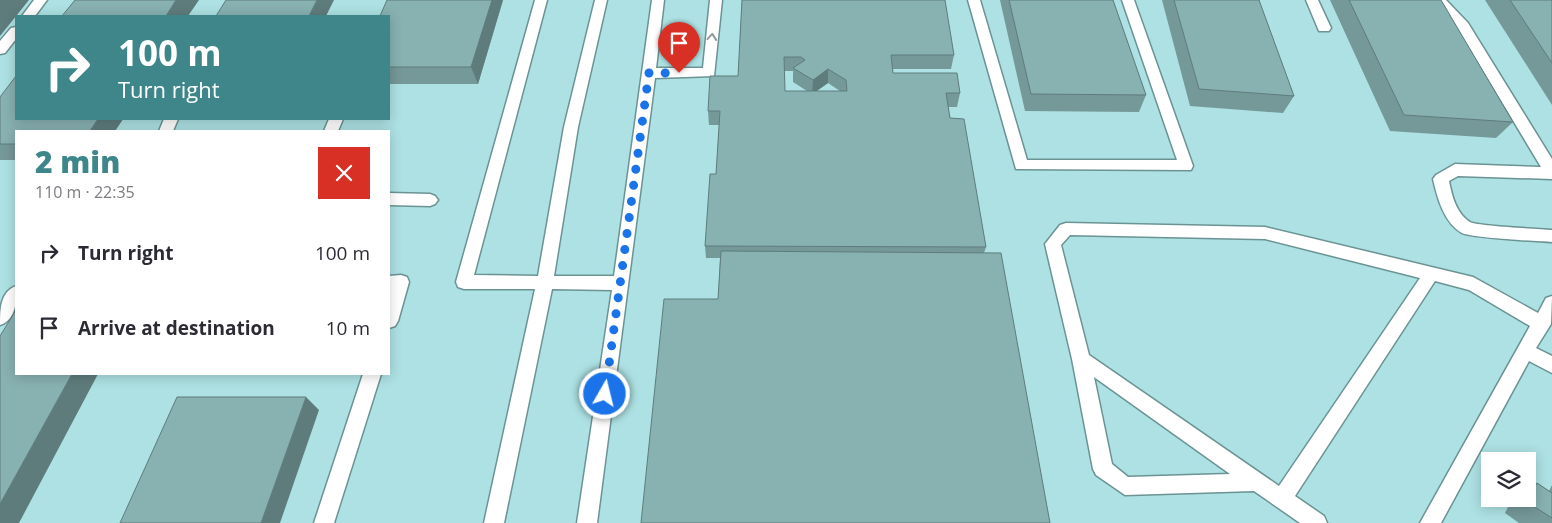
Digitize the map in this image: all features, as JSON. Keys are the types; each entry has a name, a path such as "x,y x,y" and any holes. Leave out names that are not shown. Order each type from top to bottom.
{"lane":[{"path":"29,15 41,0"},
{"path":"541,0 464,282 621,283"},
{"path":"494,523 545,282 571,127 600,0"},
{"path":"587,523 658,0"},
{"path":"649,73 709,73 716,0"},
{"path":"974,0 1021,165 1186,166 1128,0"},
{"path":"1312,0 1324,28"},
{"path":"1439,0 1463,26 1552,173"},
{"path":"0,50 15,32"},
{"path":"1552,173 1455,170 1440,179 1445,198 1454,215 1468,228 1552,236"},
{"path":"390,199 430,200"},
{"path":"1257,482 1125,486 1103,469 1082,360 1053,244 1066,229 1266,232 1473,284 1542,324"},
{"path":"1282,499 1432,274"},
{"path":"390,282 401,282 390,318"},
{"path":"0,318 15,295"},
{"path":"1430,523 1552,303"},
{"path":"1526,350 1552,365"},
{"path":"1082,360 1200,440 1317,523"},
{"path":"324,523 372,375"}],"shaded area":[{"path":"0,0 1552,0 1552,523 0,523"}],"building":[{"path":"75,0 176,0 167,15 63,15"},
{"path":"226,0 317,0 310,15 217,15"},
{"path":"387,0 492,0 471,67 390,67 390,15 380,15"},
{"path":"742,0 945,0 954,55 891,55 893,73 957,73 960,93 946,93 950,118 964,119 986,247 705,246 710,174 716,174 720,111 708,111 710,76 738,76","holes":["784,57 801,57 805,60 793,68 813,80 828,69 846,80 847,91 785,91"]},
{"path":"1009,0 1113,0 1146,95 1031,94"},
{"path":"1174,0 1259,0 1294,96 1199,89"},
{"path":"1349,0 1441,0 1513,122 1404,115"},
{"path":"1510,0 1552,0 1552,63"},
{"path":"15,77 15,120 97,120 91,130 15,130 15,144 0,144 0,97"},
{"path":"721,251 1001,253 1050,523 641,523 664,299 718,299"},
{"path":"15,312 15,375 71,375 0,504 0,336"},
{"path":"177,397 306,397 261,523 120,523"},
{"path":"1537,483 1552,493 1552,518 1535,507"}],"route":[{"path":"605,394 649,73 679,73"}]}
